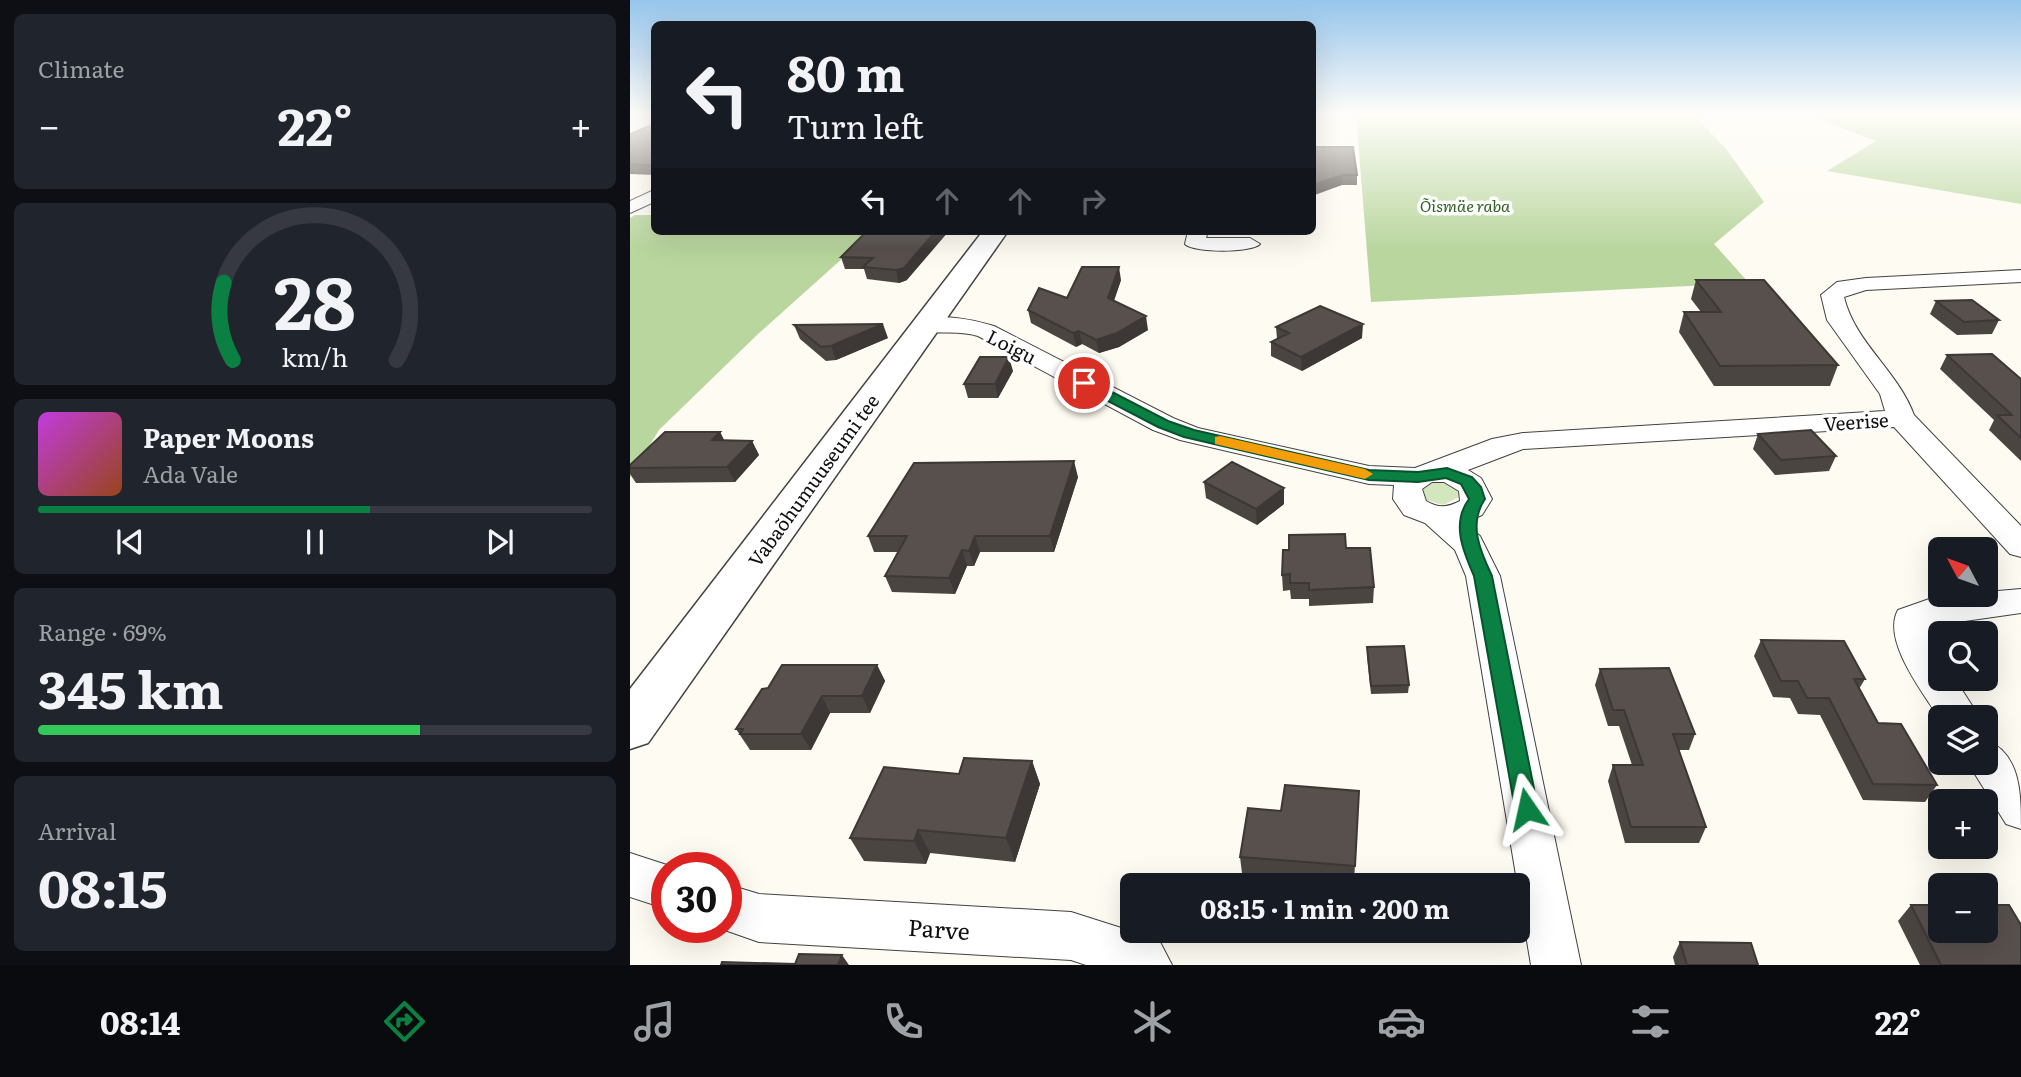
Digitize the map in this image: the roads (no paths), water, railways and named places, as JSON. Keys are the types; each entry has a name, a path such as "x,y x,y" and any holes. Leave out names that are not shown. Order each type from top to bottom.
{"street":[{"path":"630,208 651,197"},
{"name":"Vabaõhumuuseumi tee","path":"630,728 993,235"},
{"path":"1198,235 1195,244 1250,244"},
{"name":"Veerise","path":"1425,492 1479,455 1502,445 1901,418 1893,394 1838,320 1832,295 1845,287 1866,284 2021,276"},
{"name":"Loigu","path":"928,325 967,325 986,331 1163,424 1190,433 1369,475 1425,492 1470,514 1556,965"},
{"path":"1901,418 2021,546"},
{"path":"1470,514 1479,455"},
{"path":"1425,492 1457,476 1470,514"},
{"path":"1952,705 1918,653 1911,619 1935,610 2021,601"},
{"path":"1998,775 2021,810"},
{"path":"630,875 651,882"},
{"name":"Parve","path":"742,912 759,918 1071,936 1141,958 1147,965"}],"park label":[{"name":"Õismäe raba","path":"1465,205"}]}
